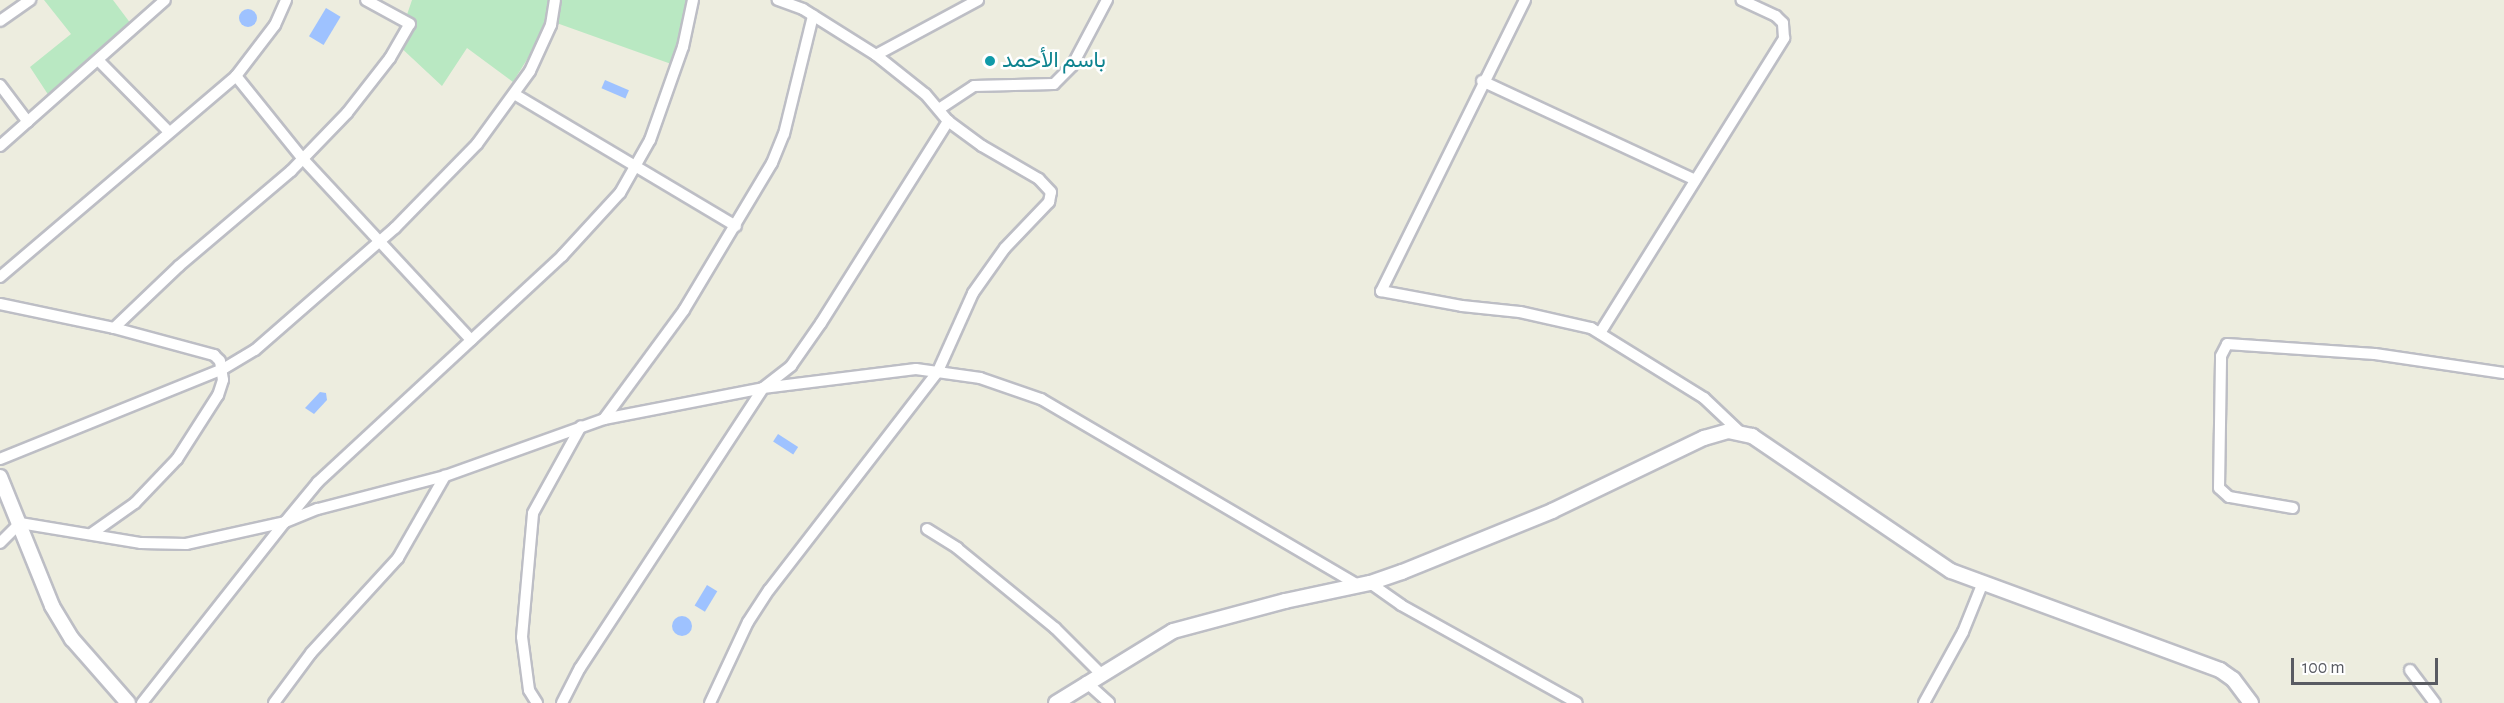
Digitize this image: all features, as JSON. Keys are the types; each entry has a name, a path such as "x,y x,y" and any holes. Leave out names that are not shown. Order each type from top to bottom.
{"street":[{"path":"0,21 30,0"},
{"path":"0,146 99,61 165,0"},
{"path":"0,277 123,175 168,131 236,76 275,25 286,0"},
{"path":"114,328 179,266 303,159 347,113 408,31 410,24 366,0"},
{"path":"0,459 223,369 255,350 379,242 449,175 516,95 544,44 555,0"},
{"path":"142,703 202,621 318,482 562,256 620,194 650,140 677,66 693,0"},
{"path":"710,703 748,622 769,590 938,371 973,292 1005,248 1049,202 1052,192 1039,179 982,146 948,121 939,109 876,55 813,16 806,4 778,0"},
{"path":"876,55 978,0"},
{"path":"939,109 974,86 1046,86 1061,79 1084,46 1107,0"},
{"path":"1525,0 1482,81 1381,291 1462,306 1520,312 1574,322 1600,333 1704,398 1740,432 1766,445 1951,571 1982,585 2220,670 2233,679 2251,703"},
{"path":"1600,333 1784,38 1783,23 1776,16 1741,0"},
{"path":"604,419 684,310 736,225 784,134 813,16"},
{"path":"99,61 168,131"},
{"path":"236,76 303,159 471,340"},
{"path":"1482,81 1695,180"},
{"path":"0,85 27,122"},
{"path":"516,95 736,225"},
{"path":"562,703 580,668 763,388 791,366 821,323 948,121"},
{"path":"0,304 114,328 214,355 223,369 214,402 177,459 135,503 91,534"},
{"path":"2293,508 2229,497 2219,488 2221,356 2227,344 2375,354 2504,373"},
{"path":"20,523 141,543 186,544 285,522 318,509 445,476 604,419 763,388 916,369 938,371 1009,385 1041,399 1577,703"},
{"path":"537,703 529,690 522,638 533,513 581,426"},
{"path":"1056,703 1100,673 1173,631 1364,584 1552,511 1720,431 1740,432"},
{"path":"274,703 311,653 399,558 445,476"},
{"path":"0,477 51,606 72,639 128,703"},
{"path":"0,543 20,523"},
{"path":"927,529 957,548 1055,628 1100,673"},
{"path":"1924,703 1964,632 1982,585"},
{"path":"2410,670 2435,703"},
{"path":"1086,682 1109,703"}],"green space":[{"path":"44,0 113,0 131,24 49,96 30,67 71,34"},
{"path":"412,0 688,0 674,65 551,21 513,82 467,48 442,86 397,44"}],"water":[{"path":"326,8 341,17 324,45 309,36"},
{"path":"248,9 254,12 257,18 254,24 248,27 242,24 239,18 242,12"},
{"path":"605,80 629,90 625,98 601,88"},
{"path":"320,392 326,393 327,400 314,414 305,408"},
{"path":"778,434 798,447 793,455 773,442"},
{"path":"707,585 717,591 705,612 695,606"},
{"path":"682,616 689,619 692,626 689,633 682,636 675,633 672,626 675,619"}],"place":[{"name":"باسم الأحمد","path":"990,61"}]}
